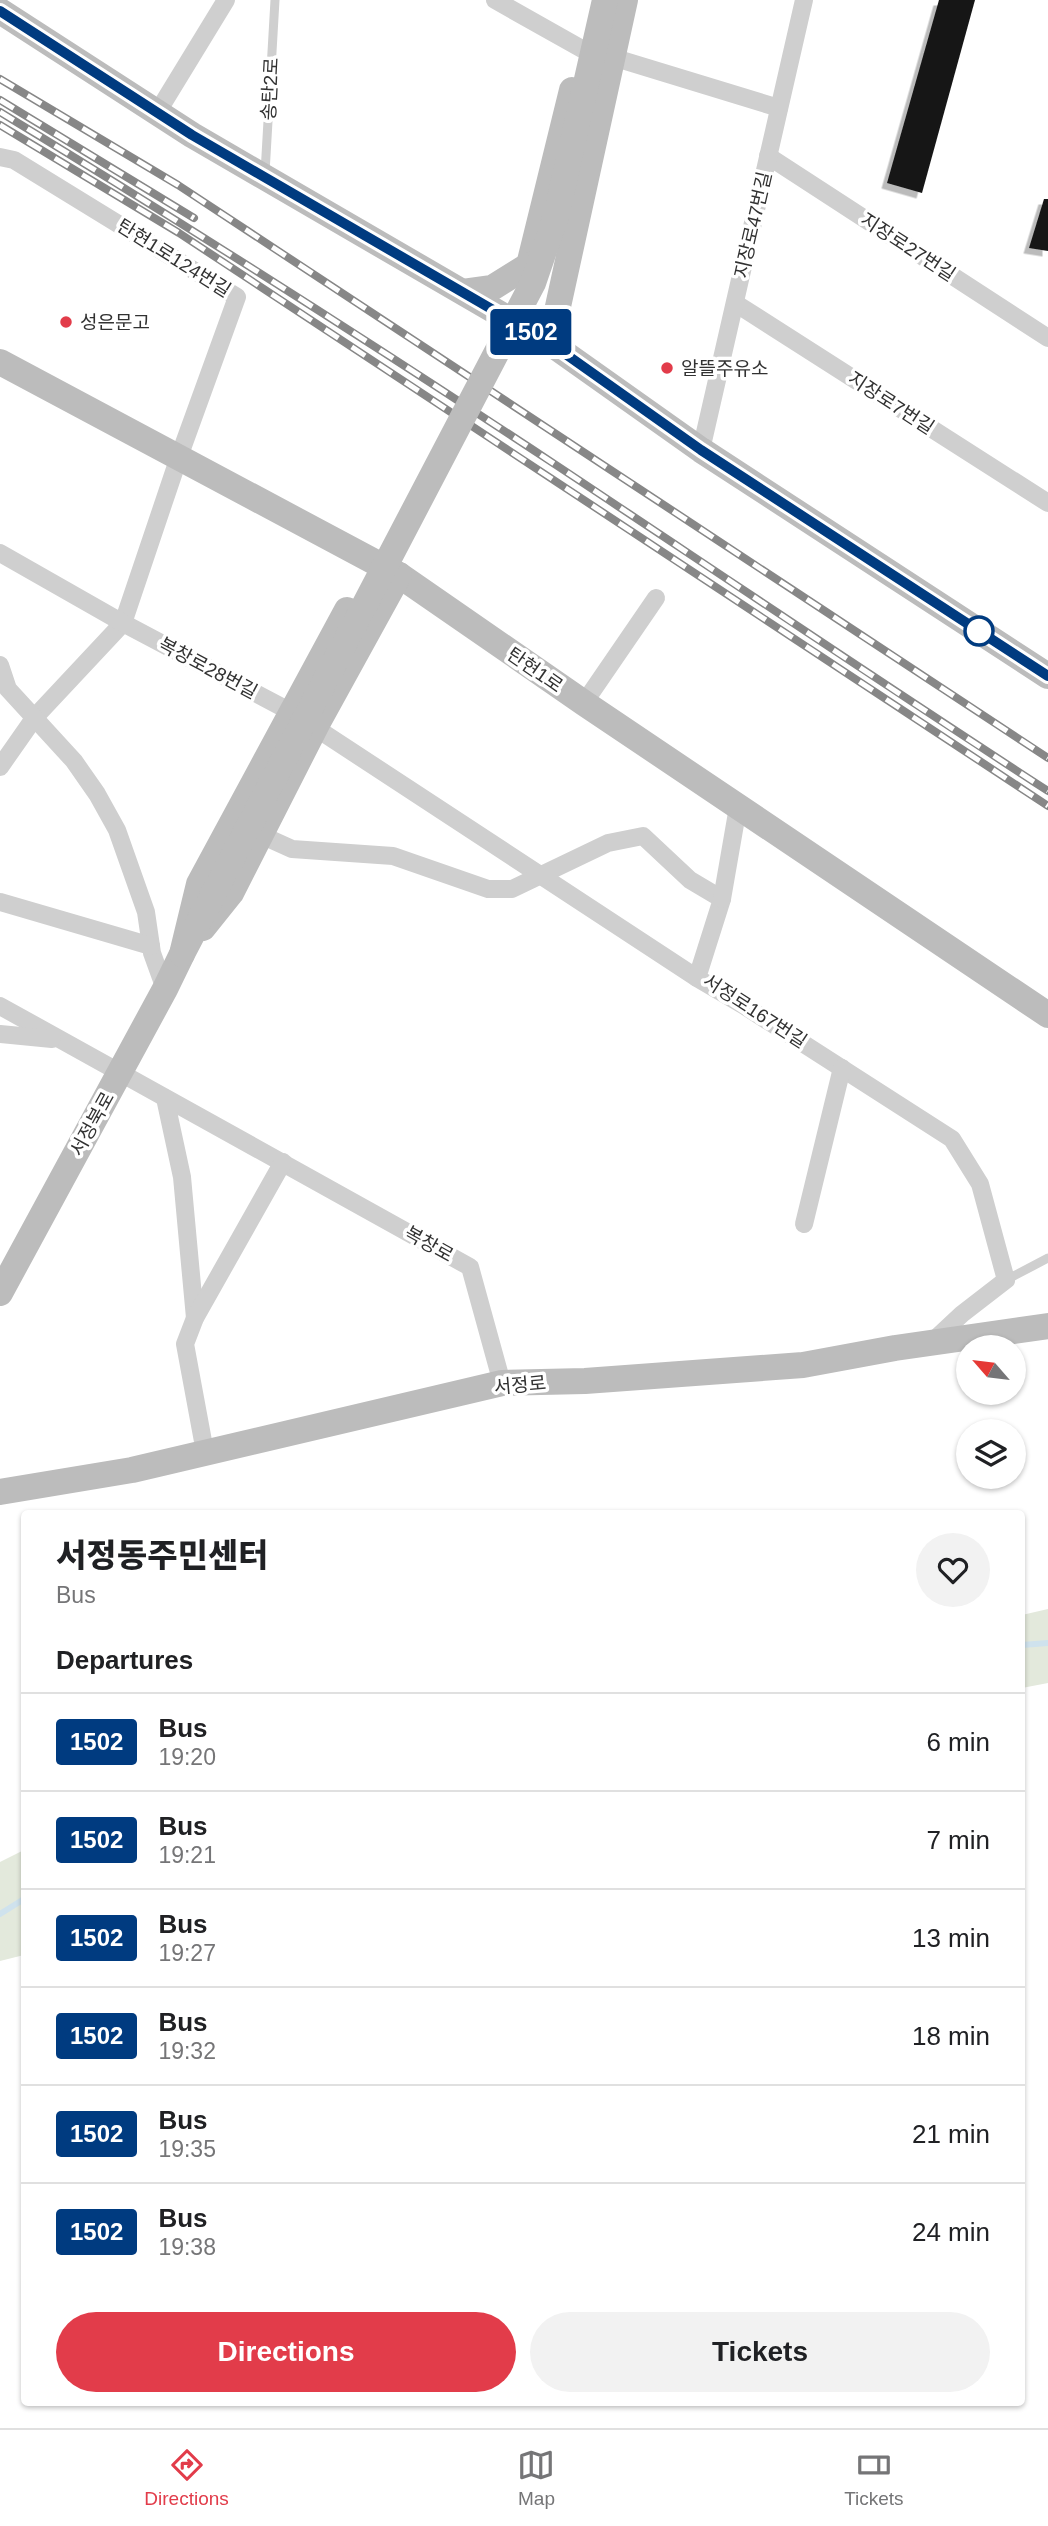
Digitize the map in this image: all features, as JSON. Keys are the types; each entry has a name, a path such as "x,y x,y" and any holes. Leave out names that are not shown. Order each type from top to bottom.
{"street":[{"path":"157,113 226,0"},
{"path":"495,0 582,49"},
{"path":"503,316 529,265 592,0"},
{"path":"182,954 533,283 556,216 605,0"},
{"path":"550,343 625,0"},
{"name":"지장로47번길","path":"701,450 804,0"},
{"path":"0,11 157,113 550,343 701,450 1048,676"},
{"path":"612,57 779,108"},
{"name":"지장로27번길","path":"768,156 1048,338"},
{"name":"탄현1로124번길","path":"0,157 14,160 237,297 179,457"},
{"path":"463,292 492,288 529,265"},
{"name":"지장로7번길","path":"735,303 1048,503"},
{"name":"탄현1로","path":"1,364 399,575 584,703 1048,1015"},
{"path":"0,767 35,717 123,623 179,457"},
{"name":"복창로28번길","path":"0,554 293,713 697,978"},
{"path":"182,954 199,884 373,562"},
{"path":"182,954 231,893 399,575"},
{"path":"584,703 656,598"},
{"path":"0,665 8,689 74,761 117,830 146,912 151,946 165,989"},
{"name":"서정로167번길","path":"738,807 722,899 697,978 952,1139 980,1184 1006,1280"},
{"path":"261,835 292,849 393,856 488,890 512,889 608,843 643,836 690,880 722,899"},
{"path":"0,902 151,946"},
{"name":"서정북로","path":"2,1282 120,1074 182,954"},
{"name":"복창로","path":"0,1006 470,1267 502,1383"},
{"path":"0,1034 62,1040"},
{"path":"804,1223 842,1068"},
{"path":"165,1098 182,1177 195,1318"},
{"path":"205,1452 184,1344 195,1318 283,1162"},
{"path":"932,1342 962,1314 1006,1280"},
{"name":"서정로","path":"0,1492 132,1470 502,1383 585,1381 803,1365 1048,1325"}],"lane":[{"name":"송탄2로","path":"265,178 275,0"},
{"path":"1006,1280 1048,1258"}],"shaded area":[{"path":"1048,1609 1048,1683 1025,1687 1025,1614"},
{"path":"21,1852 21,1956 0,1961 0,1862"}],"building":[{"path":"939,0 975,0 922,193 887,183"},
{"path":"1044,199 1048,199 1048,251 1029,248"}],"waterway":[{"path":"1025,1645 1048,1643"},
{"path":"0,1914 21,1901"}],"railway":[{"path":"0,79 178,185 1048,758"},
{"path":"0,100 194,218"},
{"path":"0,112 418,375 1048,791"},
{"path":"0,125 179,233 1048,806"}],"bus line":[{"name":"1502","path":"0,11 192,135 550,343 701,450 1048,676"}],"place":[{"name":"성은문고","path":"66,322"},
{"name":"알뜰주유소","path":"667,368"}]}
